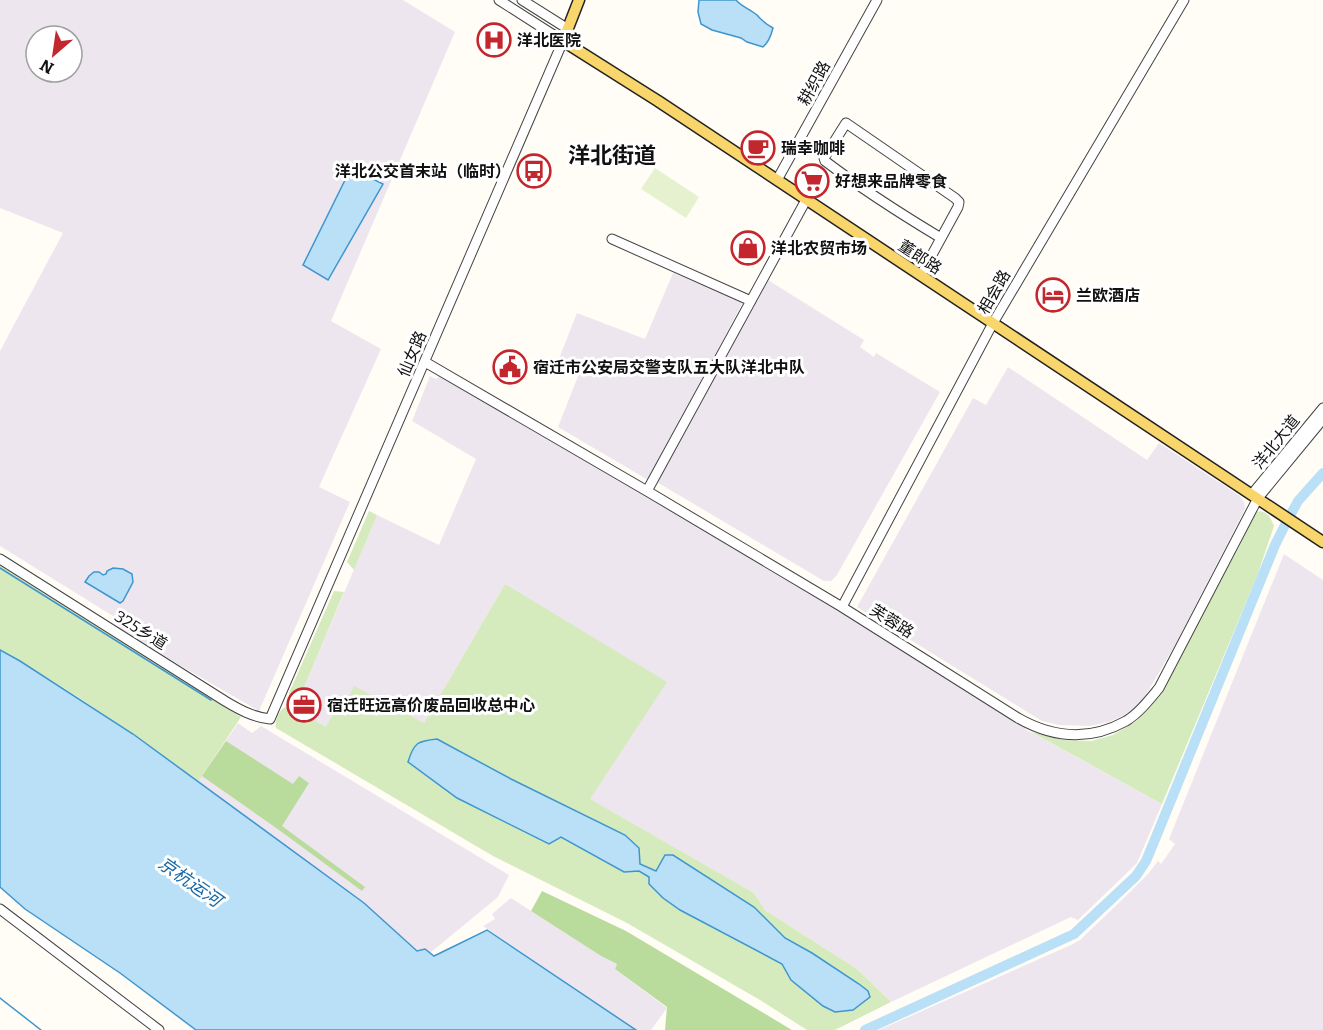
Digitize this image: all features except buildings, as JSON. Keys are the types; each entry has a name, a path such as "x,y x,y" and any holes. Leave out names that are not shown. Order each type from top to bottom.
{"main road":[{"name":"仙女路","path":"563,41 579,0"},
{"name":"董郎路","path":"563,41 658,101 1323,542"}],"street":[{"name":"董郎路","path":"499,0 563,41"},
{"path":"522,0 568,29"},
{"name":"耕织路","path":"777,180 877,0"},
{"name":"相会路","path":"842,607 993,323 1184,0"},
{"name":"仙女路","path":"270,718 563,41"},
{"path":"921,275 960,205 958,200 846,123 824,158 825,161 877,198 941,238"},
{"path":"647,491 806,200"},
{"path":"612,239 751,301"},
{"name":"芙蓉路","path":"425,362 842,607 1029,724 1057,734 1079,735 1103,731 1127,720 1146,704 1159,688 1255,496"},
{"name":"洋北大道","path":"1255,496 1323,408"},
{"name":"洋北大道","path":"1255,496 1323,419"},
{"name":"325乡道","path":"0,559 225,701 257,717 270,718"},
{"path":"0,909 159,1030"}],"shaded area":[{"path":"0,0 403,0 455,32 331,321 381,349 319,487 350,502 259,711 117,629 121,621 0,546 0,351 63,233 0,208"},
{"path":"673,273 743,302 648,480 558,427 580,371 558,361 577,313 645,339"},
{"path":"768,280 864,340 860,347 874,357 876,353 940,392 837,575 831,581 824,581 655,481"},
{"path":"1008,367 1147,460 1159,443 1240,496 1244,502 1243,513 1174,647 1145,696 1138,706 1109,722 1089,726 1059,725 1042,721 857,607 973,398 986,405"},
{"path":"430,376 436,379 440,376 644,493 1027,725 1025,729 1162,804 1137,863 1078,920 1071,917 891,1002 857,969 765,910 754,893 589,799 505,584 388,785 289,723 377,515 439,545 476,459 412,421"},
{"path":"1284,554 1323,580 1323,1030 879,1030 1080,940 1148,874 1158,861 1161,864 1175,844 1169,839"},
{"path":"238,723 252,733 261,726 509,875 498,897 430,953 425,949 418,951 364,903 198,782"},
{"path":"511,898 617,964 615,969 667,1008 651,1030 636,1030 483,926 495,919 492,914"}],"green space":[{"path":"655,168 699,197 686,218 641,189"},
{"path":"369,511 377,515 354,570 347,562"},
{"path":"1260,511 1268,515 1274,526 1257,576 1162,804 1031,732 1064,740 1091,741 1113,735 1135,722 1163,691 1210,595 1237,551 1255,513"},
{"path":"0,565 241,717 198,782 101,713 0,650"},
{"path":"505,584 667,682 590,799 754,893 765,910 857,969 891,1002 835,1030 807,1030 627,923 493,856 276,728 278,716 285,707 326,727 337,707 346,702 354,686 424,723"},
{"path":"334,591 344,592 298,702 289,697 289,693"},
{"path":"226,741 293,784 299,776 309,783 282,826 365,887 362,891 202,776"},
{"path":"542,891 626,931 792,1030 665,1030 667,1007 615,969 617,964 531,911"}],"water":[{"path":"699,0 736,0 773,28 771,36 763,47 712,30 701,24 698,12"},
{"path":"351,168 383,184 328,280 303,265"},
{"path":"113,568 123,569 132,574 133,582 120,603 85,582 94,572 103,575"},
{"name":"京杭运河","path":"0,650 133,734 364,903 417,951 425,949 434,956 487,930 636,1030 196,1030 120,973 25,909 0,887"},
{"path":"437,739 511,779 625,835 639,848 640,864 656,871 665,855 673,855 754,907 785,938 859,984 868,991 870,997 853,1010 835,1012 823,1006 791,980 782,964 680,910 663,898 649,884 649,877 639,871 624,872 561,837 549,844 457,798 408,762 415,746"}],"waterway":[{"path":"1291,514 1298,501 1323,473"},
{"path":"865,1030 1074,934 1136,876 1146,861 1286,523"},
{"path":"0,568 211,700"},
{"path":"0,998 41,1030"}],"place":[{"name":"洋北医院","path":"494,40"},
{"name":"瑞幸咖啡","path":"758,148"},
{"name":"洋北公交首末站（临时）","path":"534,171"},
{"name":"好想来品牌零食","path":"812,181"},
{"name":"洋北农贸市场","path":"748,248"},
{"name":"兰欧酒店","path":"1053,295"},
{"name":"宿迁市公安局交警支队五大队洋北中队","path":"510,367"},
{"name":"宿迁旺远高价废品回收总中心","path":"304,705"}],"district":[{"name":"洋北街道","path":"612,155"}]}
